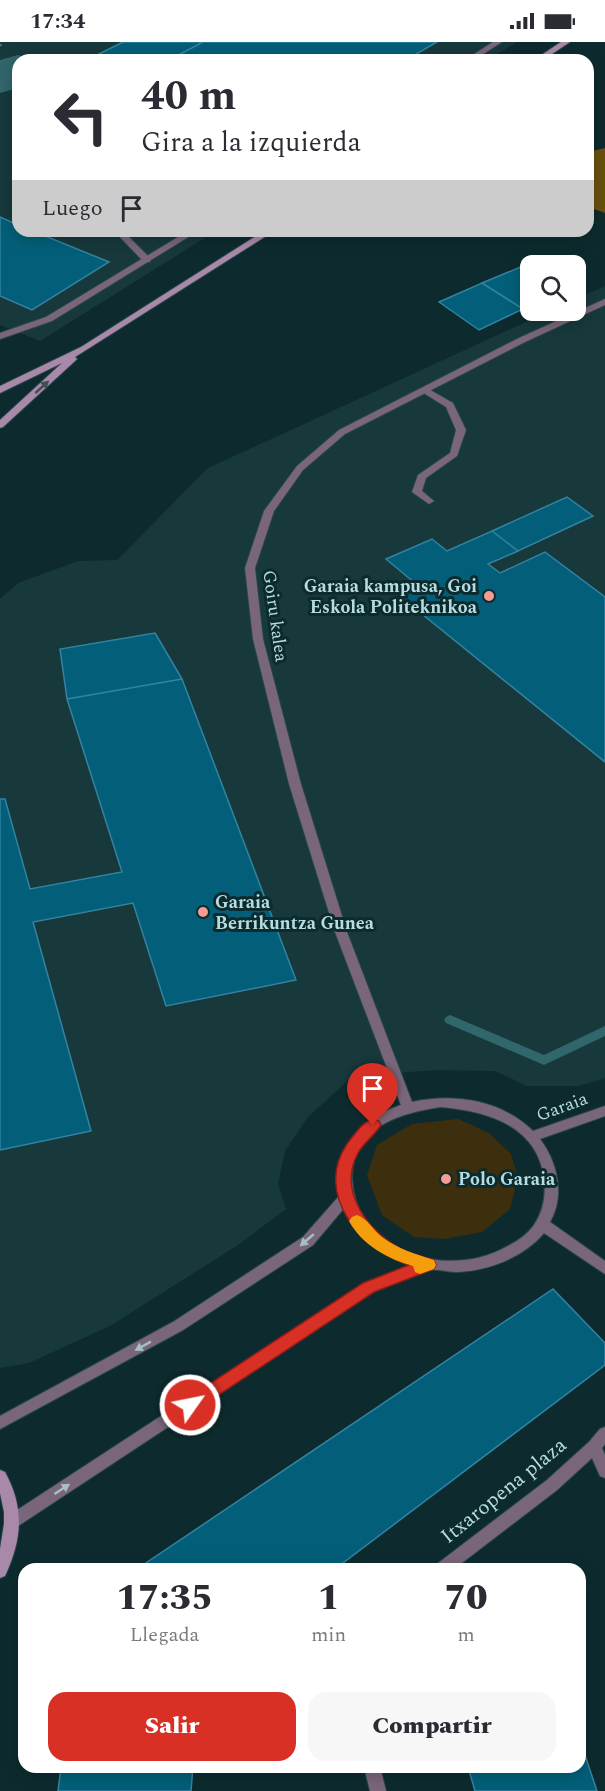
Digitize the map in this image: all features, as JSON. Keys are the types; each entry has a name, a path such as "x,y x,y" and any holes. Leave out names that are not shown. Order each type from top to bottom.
{"main road":[{"path":"547,54 566,42"},
{"path":"0,390 84,349 261,237"},
{"path":"0,425 84,349"},
{"path":"0,1477 6,1487 13,1521 10,1548 0,1571"}],"street":[{"path":"479,54 498,42"},
{"path":"124,237 147,260"},
{"path":"0,336 49,320 184,237"},
{"name":"Goiru kalea","path":"408,1107 341,932 295,784 258,639 250,568 269,511 300,468 342,432 522,340 605,302"},
{"path":"424,390 450,405 461,430 454,454 421,477 417,492 429,501"},
{"path":"441,1102 475,1105 506,1117 531,1137 546,1157 553,1180 552,1203 543,1225 528,1242 507,1255 482,1264 456,1267 428,1265 399,1256 374,1240 356,1220 346,1197 344,1174 350,1152 363,1133 383,1117 408,1107 441,1102"},
{"name":"Garaia","path":"531,1137 605,1111"},
{"path":"0,1423 178,1326 308,1241 346,1197"},
{"path":"543,1225 605,1268"},
{"path":"13,1521 368,1288 428,1265"},
{"name":"Itxaropena plaza","path":"450,1563 552,1485 594,1447 605,1433"},
{"path":"594,1447 605,1471"},
{"path":"374,1773 378,1791"}],"path":[{"path":"0,46 1,42"}],"shaded area":[{"path":"0,42 517,42 498,54 12,54 12,237 206,237 40,341 0,325"},
{"path":"605,148 605,213 594,209 594,151"},
{"name":"Garaia Berrikuntza Gunea","path":"605,286 605,1078 579,1086 527,1086 495,1071 437,1070 353,1076 308,1117 285,1151 278,1184 286,1209 238,1245 110,1326 29,1363 0,1368 0,599 18,583 78,561 117,560 208,468 528,321 586,321 586,295"},
{"path":"458,1119 489,1133 511,1154 518,1178 510,1209 482,1232 445,1239 414,1237 382,1215 367,1175 377,1145 412,1124"}],"building":[{"path":"123,42 203,42 180,54 99,54"},
{"path":"203,42 437,42 416,54 180,54"},
{"path":"0,217 12,222 12,237 48,237 109,262 32,310 0,296"},
{"path":"520,267 520,307 482,283"},
{"path":"482,283 520,307 520,310 479,330 439,302"},
{"path":"567,497 593,516 518,551 492,531"},
{"path":"492,531 518,551 488,564 500,573 545,552 605,597 605,762 396,593 416,584 386,559 432,539 447,551"},
{"path":"155,633 182,679 67,699 60,649"},
{"name":"Garaia Berrikuntza Gunea","path":"182,679 296,980 166,1006 133,903 33,922 91,1131 0,1150 0,799 5,799 30,889 122,872 67,699"},
{"path":"553,1289 605,1343 605,1365 343,1563 146,1563"},
{"path":"586,1758 597,1791 475,1791 470,1773 586,1773"},
{"path":"60,1773 192,1773 191,1791 58,1791"}],"waterway":[{"path":"0,79 12,72"},
{"path":"450,1020 544,1060 605,1031"}],"slow traffic":[{"path":"357,1221 374,1240 399,1256 428,1265 420,1268"}],"place":[{"name":"Garaia kampusa, Goi Eskola Politeknikoa","path":"489,596"},
{"name":"Garaia Berrikuntza Gunea","path":"203,912"},
{"name":"Polo Garaia","path":"446,1179"}],"route":[{"path":"190,1405 368,1288 428,1265 399,1256 374,1240 356,1220 346,1197 344,1174 350,1152 363,1133 373,1125"}]}
